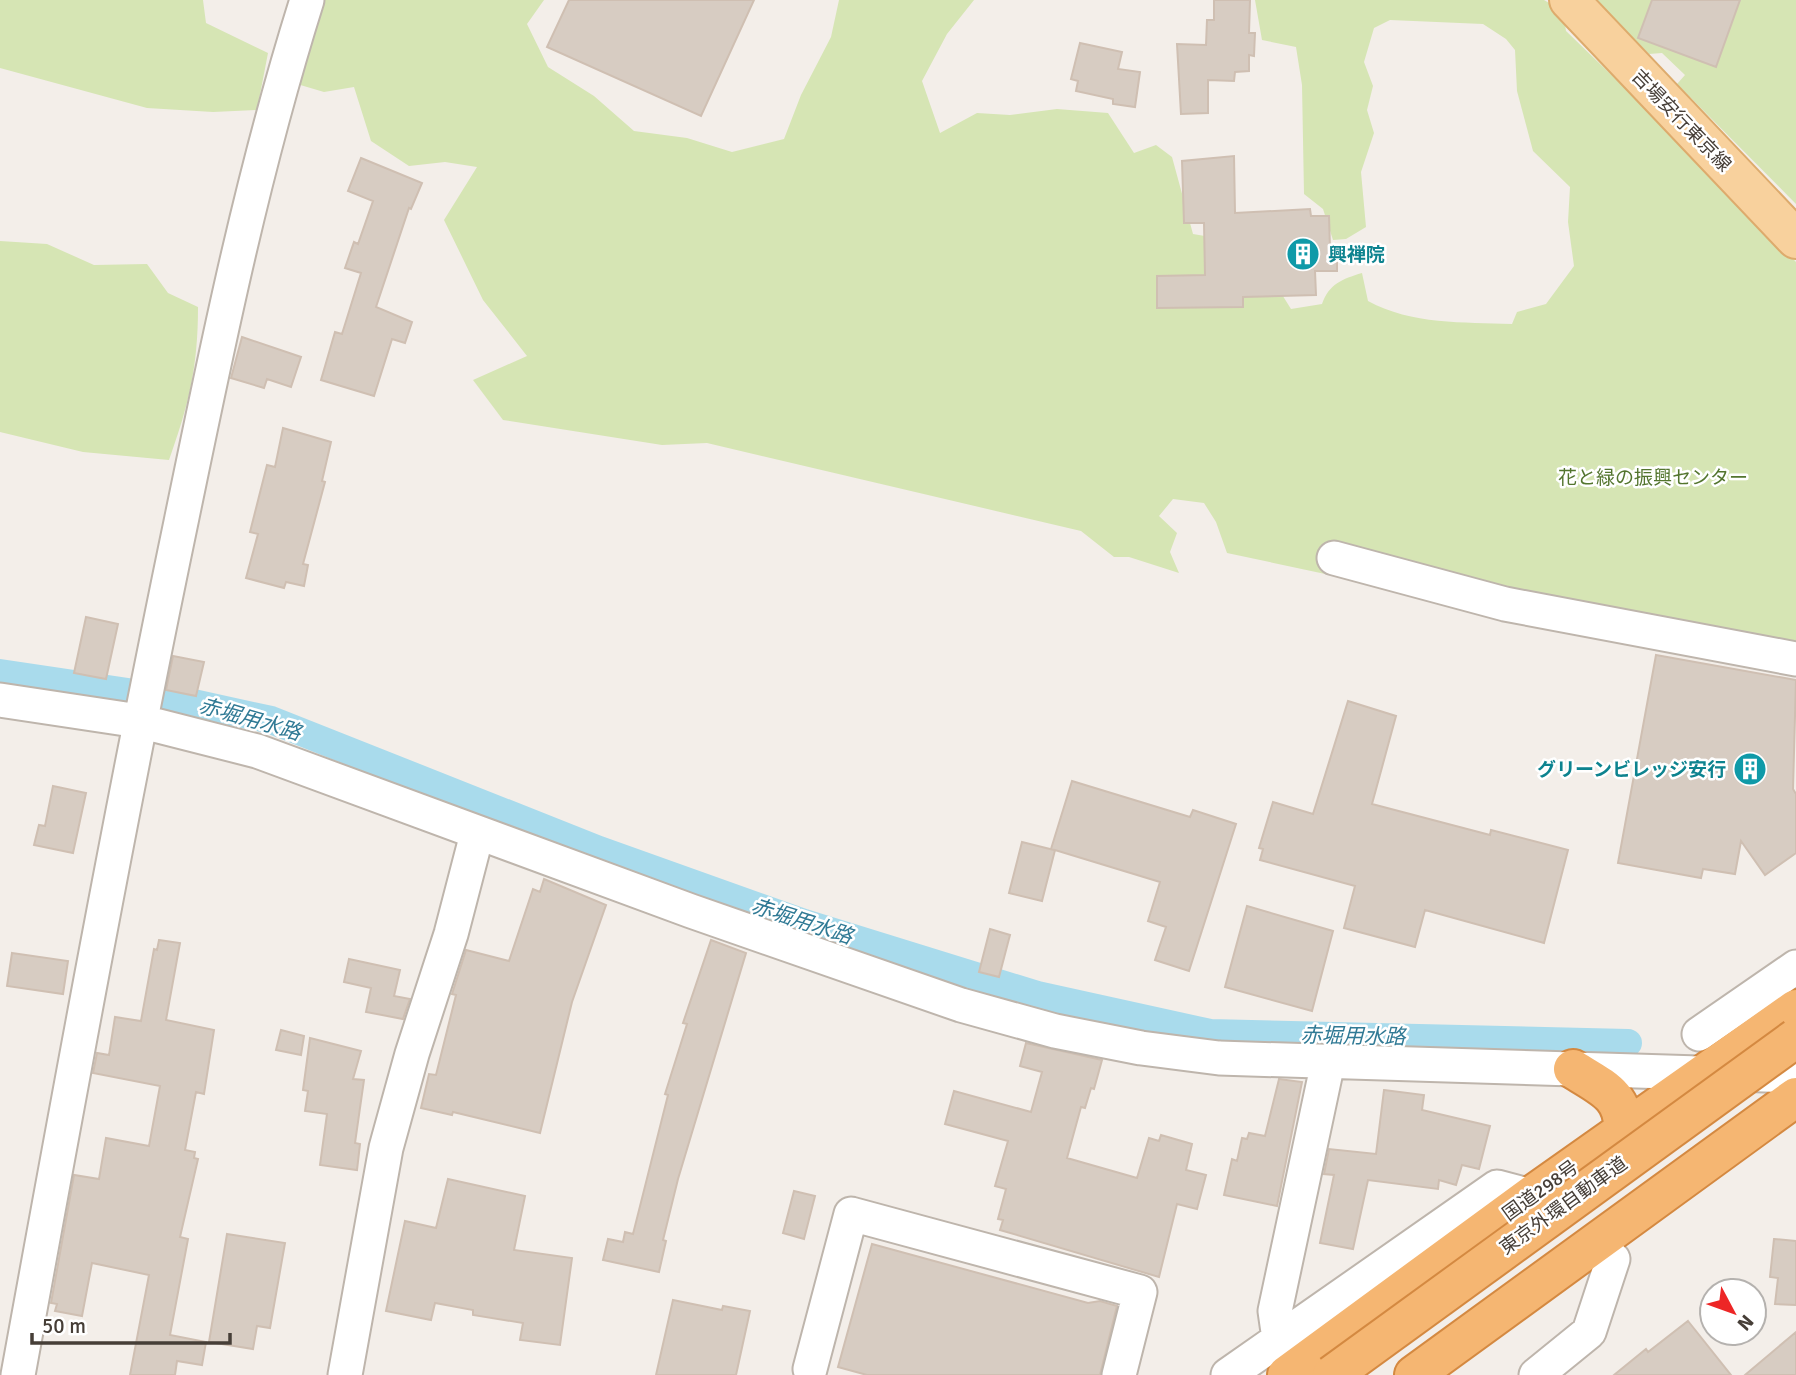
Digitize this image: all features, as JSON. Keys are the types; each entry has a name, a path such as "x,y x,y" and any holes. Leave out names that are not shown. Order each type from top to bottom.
{"highway":[{"name":"国道298号","path":"1283,1357 1531,1196 1796,1009"},
{"name":"東京外環自動車道","path":"1332,1375 1796,1038"},
{"path":"1573,1069 1617,1101 1624,1114 1623,1131"},
{"path":"1414,1375 1796,1097"},
{"path":"1456,1375 1796,1124"}],"main road":[{"name":"吉場安行東京線","path":"1569,0 1796,239"}],"street":[{"path":"18,1375 139,722 217,351 276,98 307,0"},
{"path":"1334,558 1505,604 1796,659"},
{"path":"0,700 139,722 257,751 477,834 872,976 1055,1031 1141,1048 1219,1058 1796,1076"},
{"path":"345,1375 386,1147 412,1054 452,934 477,834"},
{"path":"1699,1034 1796,967"},
{"path":"1228,1375 1283,1357 1275,1311 1328,1062"},
{"path":"810,1368 851,1214 1140,1292 1119,1375"},
{"path":"1536,1375 1589,1332 1613,1259"}],"green space":[{"path":"0,0 203,0 206,23 268,53 257,110 213,112 147,108 0,68"},
{"name":"花と緑の振興センター","path":"320,0 544,0 527,24 548,67 594,96 634,131 687,138 732,152 784,139 801,95 831,37 839,0 974,0 947,34 922,81 940,133 977,113 1010,115 1057,109 1108,113 1134,153 1156,145 1172,157 1193,234 1258,245 1271,277 1291,309 1322,304 1337,283 1362,273 1368,301 1385,309 1438,321 1512,324 1517,312 1546,304 1574,266 1568,222 1570,187 1533,151 1517,91 1515,50 1506,39 1483,24 1390,20 1374,28 1364,62 1373,86 1367,110 1374,133 1361,172 1366,227 1346,239 1333,240 1323,209 1304,194 1302,85 1296,47 1262,40 1255,0 1544,0 1563,11 1566,31 1660,122 1796,262 1796,650 1344,578 1227,553 1216,522 1204,503 1173,499 1159,516 1177,533 1170,552 1179,573 1129,557 1114,557 1081,531 707,443 662,445 503,420 473,380 527,356 483,300 444,220 477,167 445,162 409,166 371,141 354,87 324,92 297,84"},
{"path":"1596,0 1796,0 1796,204 1677,84 1685,75 1662,53 1649,54"},
{"path":"0,241 47,244 94,265 147,264 168,293 198,307 191,385 169,460 83,452 0,432"}],"building":[{"path":"569,0 754,0 701,116 547,47"},
{"path":"1214,0 1250,0 1249,33 1255,33 1254,56 1249,55 1249,71 1235,72 1234,81 1208,80 1208,113 1181,114 1177,44 1206,45 1207,20 1214,20"},
{"path":"1652,0 1740,0 1716,67 1638,38"},
{"path":"1080,43 1122,52 1118,69 1140,72 1135,107 1113,104 1113,99 1076,91 1078,81 1071,79"},
{"path":"1234,156 1235,213 1310,209 1311,216 1329,216 1330,248 1337,248 1337,271 1315,271 1316,295 1243,297 1243,307 1157,308 1157,276 1205,275 1204,223 1184,223 1182,161"},
{"path":"361,158 422,183 411,209 409,208 376,307 412,322 405,343 392,339 374,396 321,380 335,332 342,334 361,273 345,268 354,242 358,244 373,201 348,191"},
{"path":"242,337 301,357 291,387 267,379 264,388 231,378"},
{"path":"283,428 331,442 322,481 325,482 303,564 308,565 304,586 286,582 284,588 246,578 258,534 250,532 267,465 275,467"},
{"path":"86,617 118,624 106,679 74,673"},
{"name":"グリーンビレッジ安行","path":"1656,655 1796,680 1793,789 1796,794 1796,853 1765,875 1741,841 1735,874 1703,869 1701,878 1618,863"},
{"path":"173,656 204,662 196,696 166,690"},
{"path":"1348,701 1396,716 1372,804 1490,835 1491,830 1568,850 1544,943 1425,910 1415,947 1344,928 1355,886 1260,860 1263,849 1259,848 1273,802 1313,814"},
{"path":"1072,781 1190,817 1193,810 1236,824 1189,971 1155,960 1166,927 1148,921 1160,882 1055,850 1042,901 1009,893 1022,842 1054,850 1051,849"},
{"path":"53,786 86,793 73,853 34,845 39,825 45,826"},
{"path":"544,879 606,905 572,1002 540,1133 453,1112 452,1115 421,1108 429,1074 436,1075 456,995 452,994 466,950 509,961 533,889 540,892"},
{"path":"1247,906 1333,931 1312,1011 1225,987"},
{"path":"990,929 1010,935 999,977 979,972"},
{"path":"159,940 180,943 166,1020 214,1030 204,1094 196,1092 185,1150 195,1152 194,1158 198,1159 180,1237 188,1239 170,1335 206,1342 202,1365 177,1361 175,1375 130,1375 149,1275 92,1263 82,1316 55,1311 57,1304 51,1303 74,1175 99,1179 106,1138 149,1146 160,1086 93,1073 97,1053 109,1055 115,1017 141,1021 154,949 157,950"},
{"path":"711,940 746,953 678,1179 663,1240 666,1241 659,1272 603,1260 608,1239 623,1242 625,1232 633,1234 668,1095 665,1094 687,1024 683,1023"},
{"path":"12,953 68,961 63,994 7,986"},
{"path":"349,959 400,970 394,996 410,999 403,1019 366,1012 371,988 344,982"},
{"path":"281,1030 304,1036 301,1055 276,1050"},
{"path":"310,1038 361,1051 353,1079 364,1080 355,1143 360,1144 357,1170 320,1165 327,1114 305,1111 308,1091 303,1090"},
{"path":"1026,1043 1102,1060 1094,1089 1091,1088 1085,1108 1081,1107 1067,1158 1137,1178 1149,1138 1159,1141 1161,1135 1192,1144 1186,1170 1206,1175 1197,1209 1177,1204 1159,1277 1000,1230 1003,1220 998,1219 1006,1189 995,1186 1008,1141 945,1124 954,1091 1031,1112 1042,1072 1020,1066"},
{"path":"1279,1079 1302,1082 1277,1206 1224,1195 1232,1159 1237,1161 1242,1138 1247,1139 1249,1133 1265,1136"},
{"path":"1384,1090 1424,1095 1422,1110 1490,1126 1479,1169 1462,1165 1456,1185 1439,1180 1438,1189 1368,1180 1353,1249 1320,1243 1334,1175 1324,1174 1329,1149 1376,1154"},
{"path":"448,1179 525,1196 514,1250 572,1258 560,1345 520,1340 523,1323 473,1315 473,1310 435,1303 431,1320 386,1311 405,1221 436,1228"},
{"path":"794,1191 815,1196 804,1239 783,1233"},
{"path":"227,1234 285,1243 270,1328 257,1326 253,1349 209,1342"},
{"path":"1774,1239 1796,1241 1796,1305 1775,1304 1778,1278 1770,1277"},
{"path":"872,1244 1088,1303 1100,1301 1117,1306 1100,1375 867,1375 838,1367"},
{"path":"673,1300 722,1310 723,1306 750,1311 736,1375 656,1375"},
{"path":"1688,1321 1698,1334 1698,1347 1709,1347 1731,1375 1614,1375 1646,1349 1648,1352"},
{"path":"1796,1332 1796,1375 1745,1375"}],"waterway":[{"name":"赤堀用水路","path":"0,673 175,699 271,720 599,850 804,923 1037,995 1210,1033 1628,1043"}],"place":[{"name":"興禅院","path":"1303,254"},
{"name":"グリーンビレッジ安行","path":"1750,769"}]}
